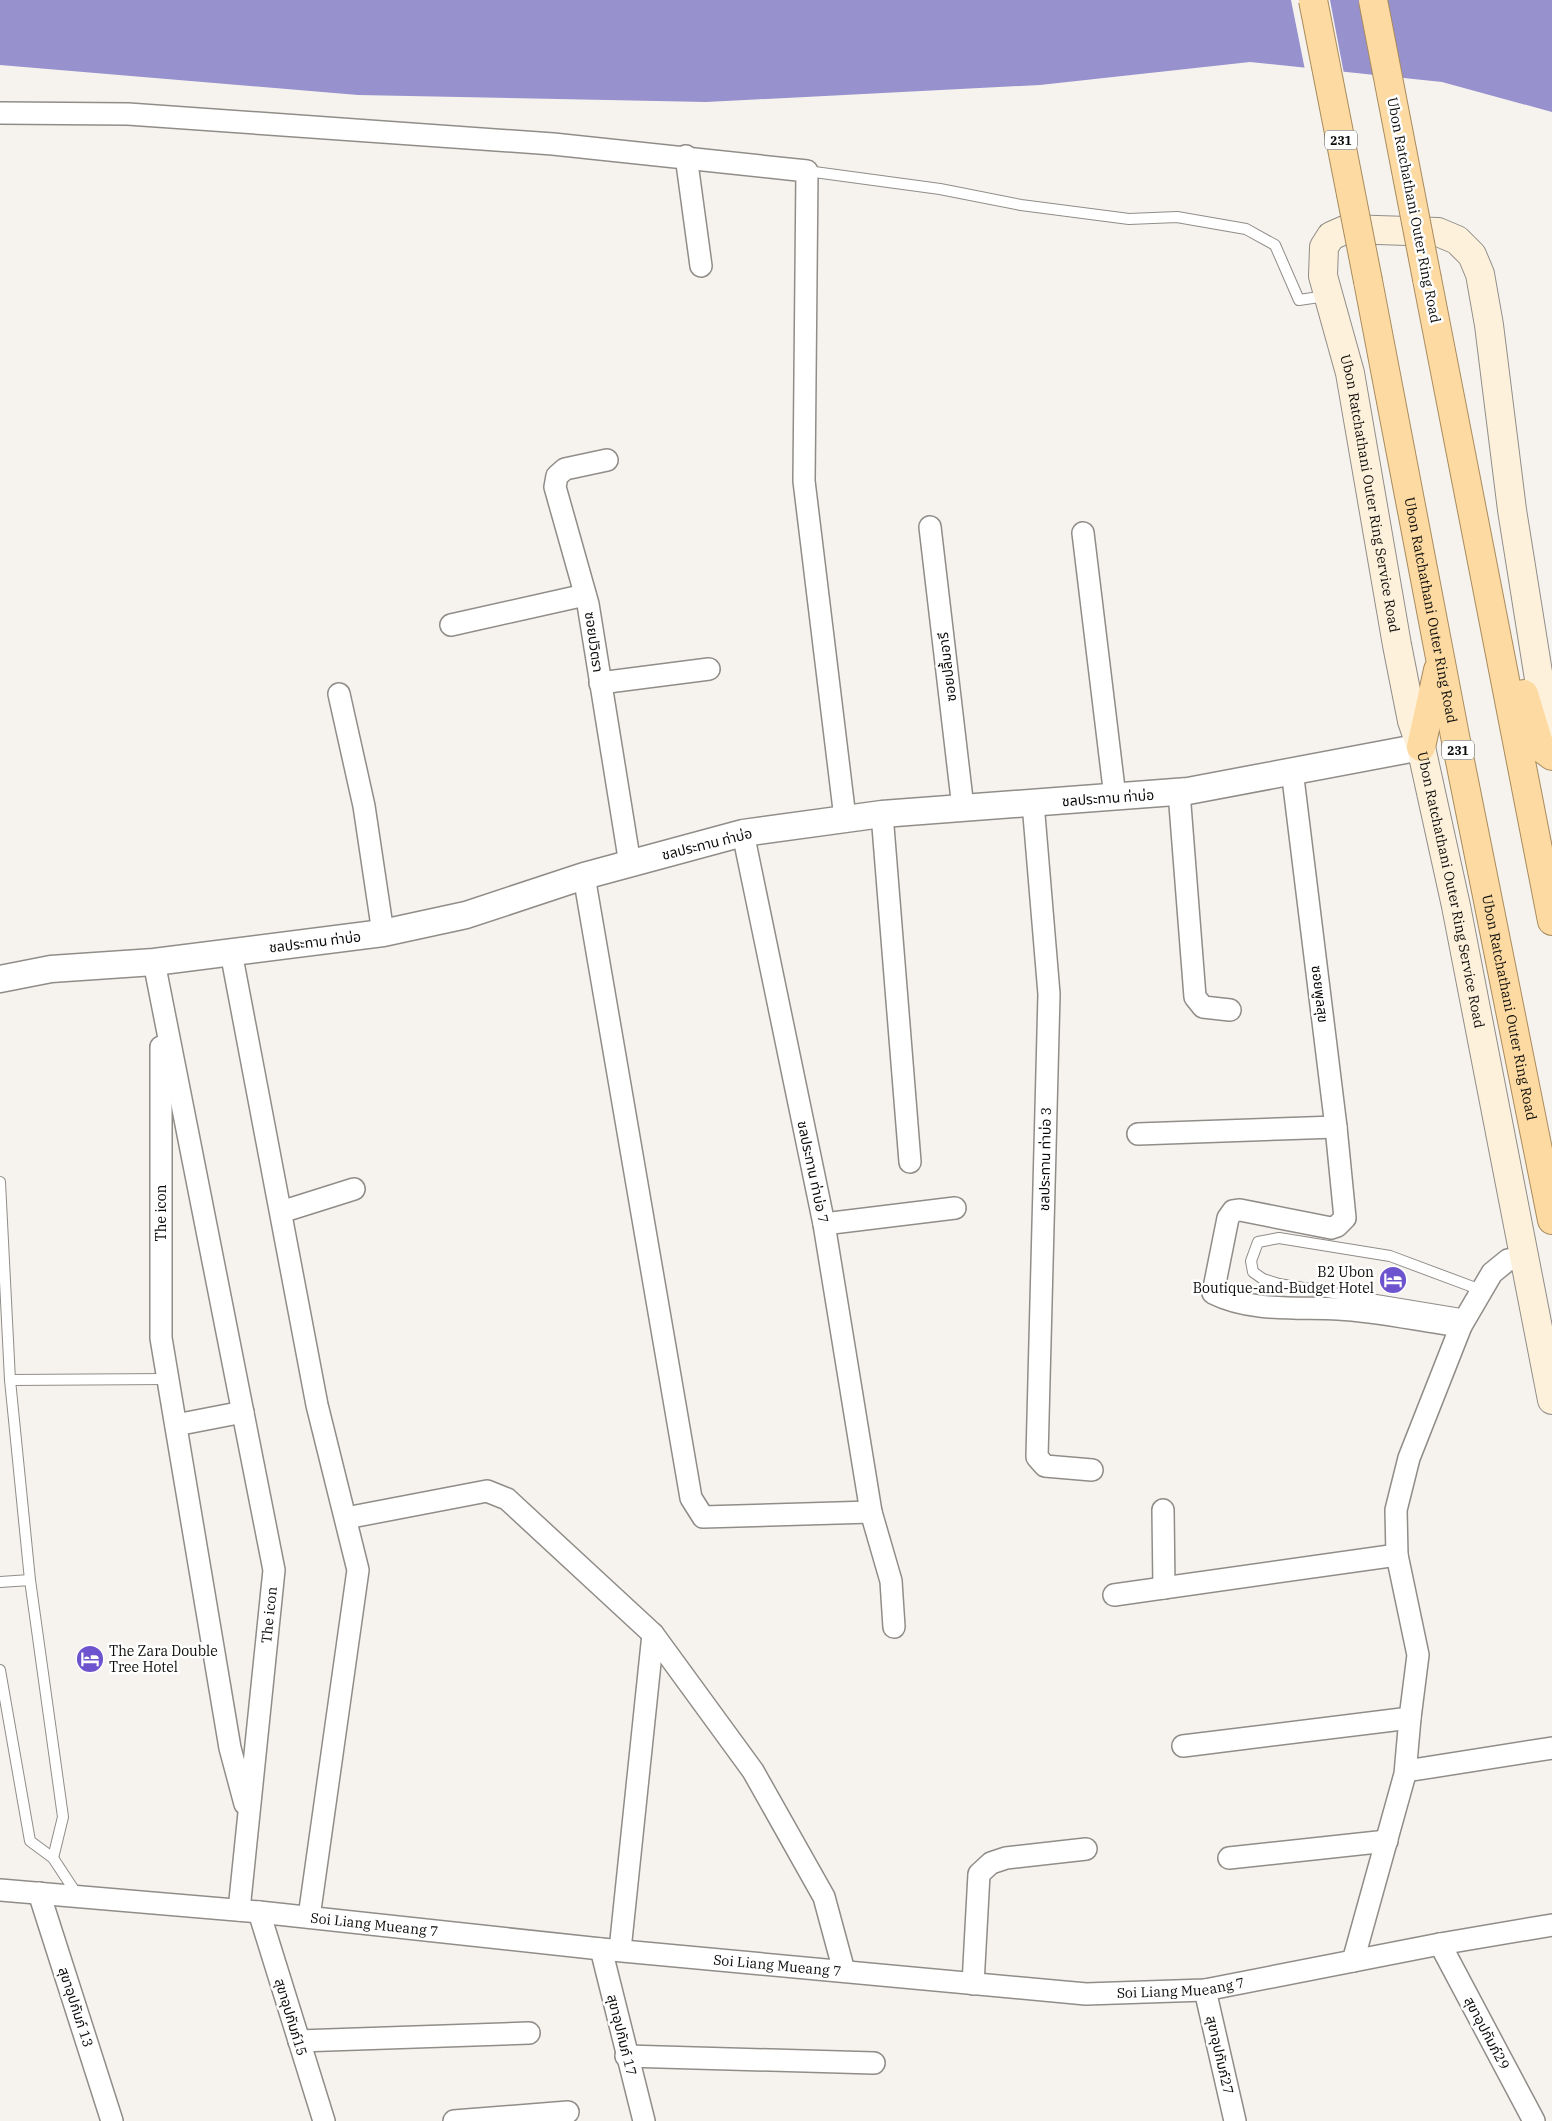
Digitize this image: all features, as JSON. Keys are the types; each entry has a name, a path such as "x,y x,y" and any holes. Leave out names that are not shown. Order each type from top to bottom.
{"highway":[{"name":"Ubon Ratchathani Outer Ring Road","path":"1313,0 1440,660 1552,1220"},
{"name":"Ubon Ratchathani Outer Ring Road","path":"1373,0 1552,921"},
{"path":"1500,651 1520,682 1540,747 1552,756"},
{"path":"1421,747 1440,660"}],"main road":[{"name":"Ubon Ratchathani Outer Ring Service Road","path":"1552,756 1512,510 1489,325 1480,274 1472,255 1457,240 1438,232 1347,229 1331,236 1324,247 1323,276 1350,373 1397,645 1412,721 1421,747 1456,906 1526,1258 1552,1400"}],"street":[{"path":"0,113 128,114 553,144 686,156 807,171 804,480 845,818"},
{"path":"686,156 701,266"},
{"name":"ซอยปวิตรา","path":"607,460 565,469 557,476 555,487 585,595 630,864"},
{"name":"ซอยปลื้มอารี","path":"930,527 963,808"},
{"path":"1084,533 1115,798"},
{"path":"451,625 585,595"},
{"path":"600,683 709,669"},
{"path":"340,694 364,806 384,933"},
{"name":"ชลประทาน ท่าบ่อ","path":"0,978 51,969 154,962 384,933 466,915 584,876 743,833 882,814 1179,792 1421,747"},
{"name":"ซอยพูลสุข","path":"1292,770 1336,1127 1345,1218 1337,1226 1331,1228 1240,1210 1233,1211 1228,1218 1213,1293 1222,1297 1269,1307 1339,1309 1464,1321"},
{"path":"1179,792 1195,997 1203,1007 1230,1010"},
{"name":"ชลประทาน ท่าบ่อ 3","path":"1034,803 1049,994 1037,1458 1045,1466 1092,1470"},
{"path":"882,814 910,1162"},
{"name":"ชลประทาน ท่าบ่อ 7","path":"743,833 824,1224 871,1512 892,1581 894,1627"},
{"path":"584,876 691,1498 703,1517 871,1512"},
{"path":"231,952 317,1405 358,1570 308,1918"},
{"name":"The icon","path":"154,962 274,1570 248,1819 249,1911"},
{"name":"The icon","path":"161,1000 161,1338 230,1748 248,1819"},
{"path":"1138,1134 1336,1127"},
{"path":"281,1212 354,1190"},
{"path":"824,1224 955,1208"},
{"path":"1353,1961 1406,1771 1418,1655 1397,1555 1396,1510 1409,1458 1464,1321 1492,1273 1508,1260 1526,1258"},
{"path":"176,1425 243,1412"},
{"path":"346,1518 488,1491 497,1493 507,1499 653,1634 753,1771 824,1896 844,1971"},
{"path":"1163,1510 1164,1588"},
{"path":"1114,1595 1397,1555"},
{"name":"สุขาอุปกัมภ์ 17","path":"644,2121 626,2056 610,1949 653,1634"},
{"path":"1183,1746 1410,1718"},
{"path":"1406,1771 1552,1748"},
{"path":"1229,1858 1387,1840"},
{"path":"973,1984 979,1874 991,1863 1006,1858 1086,1849"},
{"name":"Soi Liang Mueang 7","path":"0,1890 249,1911 610,1949 1086,1994 1205,1990 1440,1944 1552,1925"},
{"name":"สุขาอุปกัมภ์ 13","path":"39,1893 112,2121"},
{"name":"สุขาอุปกัมภ์15","path":"249,1911 298,2041 324,2121"},
{"name":"สุขาอุปกัมภ์29","path":"1440,1944 1534,2121"},
{"name":"สุขาอุปกัมภ์27","path":"1205,1990 1235,2121"},
{"path":"298,2041 530,2033"},
{"path":"626,2056 874,2064"},
{"path":"454,2121 568,2112"}],"lane":[{"path":"807,171 940,189 1021,205 1129,219 1177,217 1246,229 1275,245 1299,300 1328,296"},
{"path":"0,1182 10,1380 30,1580 63,1817 53,1858"},
{"path":"1464,1321 1279,1284 1263,1279 1253,1272 1250,1261 1258,1242 1279,1238 1390,1256 1481,1290"},
{"path":"10,1380 168,1379"},
{"path":"0,1582 30,1580"},
{"path":"0,1670 30,1841 53,1858 78,1896"}],"shaded area":[{"path":"0,0 1552,0 1552,112 1442,82 1250,62 1040,85 706,102 358,95 0,65"}],"pier":[{"path":"1291,0 1330,0 1344,74 1305,70"}],"place":[{"name":"B2 Ubon Boutique-and-Budget Hotel","path":"1393,1280"},
{"name":"The Zara Double Tree Hotel","path":"90,1659"}]}
